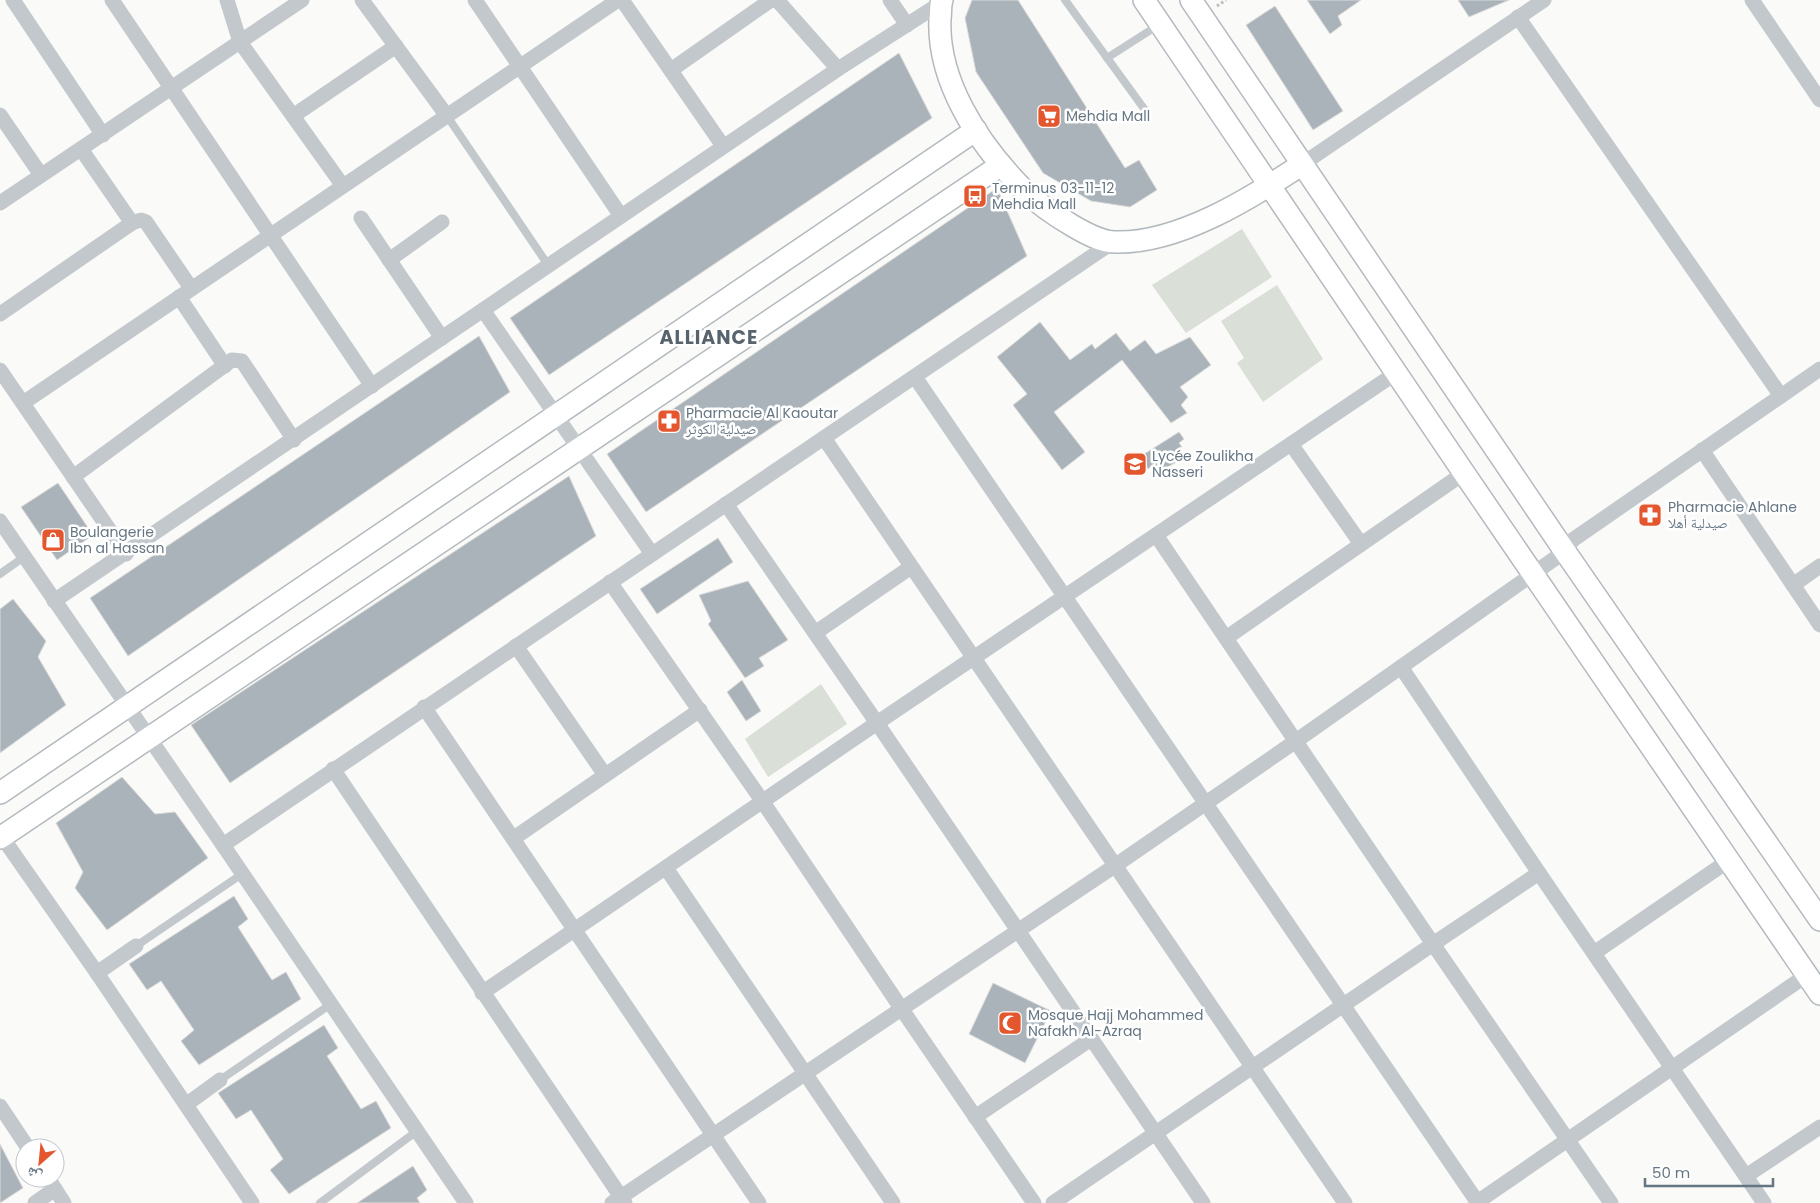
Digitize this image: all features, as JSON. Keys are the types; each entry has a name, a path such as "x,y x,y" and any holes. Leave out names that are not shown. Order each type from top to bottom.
{"street":[{"path":"13,0 102,135"},
{"path":"112,0 372,386"},
{"path":"227,0 240,42 342,186"},
{"path":"0,203 302,0"},
{"path":"362,0 447,116"},
{"path":"475,0 621,216"},
{"path":"23,403 618,0"},
{"path":"622,0 723,146"},
{"path":"671,70 771,0"},
{"path":"777,0 838,68"},
{"path":"890,0 907,25"},
{"path":"1144,0 1268,186 1820,994"},
{"path":"1191,0 1301,165 1564,550 1819,915"},
{"path":"942,1 940,37 942,51 961,106 976,130 1001,165 1020,187 1051,213 1085,233 1113,242 1136,241 1177,231 1205,220 1268,186 1544,0"},
{"path":"1752,0 1820,100"},
{"path":"54,601 294,440 838,68 942,1"},
{"path":"1518,17 1781,396"},
{"path":"293,116 396,46"},
{"path":"0,116 41,175"},
{"path":"0,793 976,130"},
{"path":"81,149 132,222"},
{"path":"252,1203 187,1104 1,836 1001,165"},
{"path":"361,218 442,338"},
{"path":"0,314 132,222 141,220 146,222 192,288"},
{"path":"390,260 442,222"},
{"path":"224,845 424,707 1113,242"},
{"path":"179,297 225,366"},
{"path":"483,310 652,554"},
{"path":"73,477 232,360 242,361 294,440"},
{"path":"333,769 619,1201 713,1135 1116,865 1296,741 1557,557 1574,539 1820,369"},
{"path":"0,370 126,554"},
{"path":"482,993 877,723 1396,373"},
{"path":"915,377 1477,1203 1808,975"},
{"path":"824,438 1345,1203"},
{"path":"1291,444 1361,544"},
{"path":"1702,450 1820,625"},
{"path":"1226,638 1464,473"},
{"path":"726,504 1203,1203"},
{"path":"0,521 224,845 466,1203"},
{"path":"1156,535 1432,944 1611,1203"},
{"path":"1792,585 1820,566"},
{"path":"815,633 911,567"},
{"path":"610,582 763,802 1034,1203"},
{"path":"516,646 605,775"},
{"path":"1401,667 1764,1203"},
{"path":"424,707 759,1203"},
{"path":"514,838 700,710"},
{"path":"1594,953 1728,860"},
{"path":"666,868 893,1203"},
{"path":"1053,1203 1539,873"},
{"path":"97,973 136,946"},
{"path":"975,1117 1091,1039"},
{"path":"187,1104 220,1080"},
{"path":"0,1106 21,1138"},
{"path":"1746,1176 1820,1127"},
{"path":"36,1203 49,1188"},
{"path":"55,1188 64,1203"}],"lane":[{"path":"1065,0 1144,110"},
{"path":"1107,58 1160,24"},
{"path":"447,116 548,265"},
{"path":"0,574 24,557"},
{"path":"136,946 242,874"},
{"path":"220,1080 331,1004"},
{"path":"320,1203 417,1131"}],"shaded area":[{"path":"1242,229 1272,277 1186,333 1152,285"},
{"path":"1277,285 1323,359 1263,402 1237,363 1244,358 1221,321"},
{"path":"821,684 847,724 768,777 745,739"}],"building":[{"name":"Mehdia Mall","path":"972,0 1018,0 1125,168 1139,160 1157,190 1130,207 1091,201 1043,173 976,72 965,18"},
{"path":"1307,0 1361,0 1338,16 1342,25 1330,34"},
{"path":"1458,0 1509,0 1469,17"},
{"path":"1275,6 1343,111 1313,130 1246,25"},
{"path":"899,53 932,118 549,375 510,318"},
{"path":"997,188 1027,256 646,512 607,454"},
{"path":"1040,322 1070,360 1092,344 1095,349 1116,333 1130,351 1145,340 1156,354 1190,337 1211,365 1180,387 1188,397 1181,405 1187,413 1171,423 1122,360 1054,412 1085,452 1062,470 1013,405 1027,394 997,357"},
{"path":"479,336 510,392 128,656 90,598"},
{"path":"1179,432 1184,439 1179,443 1182,447 1176,451 1180,460 1159,472 1155,463 1148,469 1141,456"},
{"path":"569,476 596,536 230,783 191,725"},
{"path":"58,483 93,535 57,560 21,507"},
{"path":"718,538 733,562 657,614 640,589"},
{"path":"748,581 788,640 759,658 764,666 745,678 708,624 711,621 699,595"},
{"path":"13,599 46,641 38,657 66,705 0,753 0,609"},
{"path":"742,680 761,711 746,721 727,692"},
{"path":"122,777 155,814 175,812 208,858 107,930 75,888 83,872 56,823"},
{"path":"234,896 248,919 238,927 272,980 286,972 301,999 199,1065 181,1041 194,1030 161,981 147,990 129,964"},
{"name":"Mosque Hajj Mohammed Nafakh Al-Azraq","path":"993,983 1051,1011 1025,1063 969,1034"},
{"path":"324,1025 338,1048 327,1056 361,1109 376,1101 391,1128 289,1194 270,1170 283,1159 251,1110 236,1119 218,1093"},
{"path":"0,1144 15,1173 15,1188 23,1188 0,1203"},
{"path":"413,1166 427,1190 417,1198 420,1203 357,1203"}],"place":[{"name":"Mehdia Mall","path":"1049,116"},
{"name":"Terminus 03-11-12 Mehdia Mall","path":"975,196"},
{"name":"Pharmacie Al Kaoutar صيدلية الكوثر","path":"669,421"},
{"name":"Lycée Zoulikha Nasseri","path":"1135,464"},
{"name":"Pharmacie Ahlane صيدلية أهلا","path":"1650,515"},
{"name":"Boulangerie Ibn al Hassan","path":"53,540"},
{"name":"Mosque Hajj Mohammed Nafakh Al-Azraq","path":"1010,1023"}],"district":[{"name":"ALLIANCE","path":"709,337"}]}
